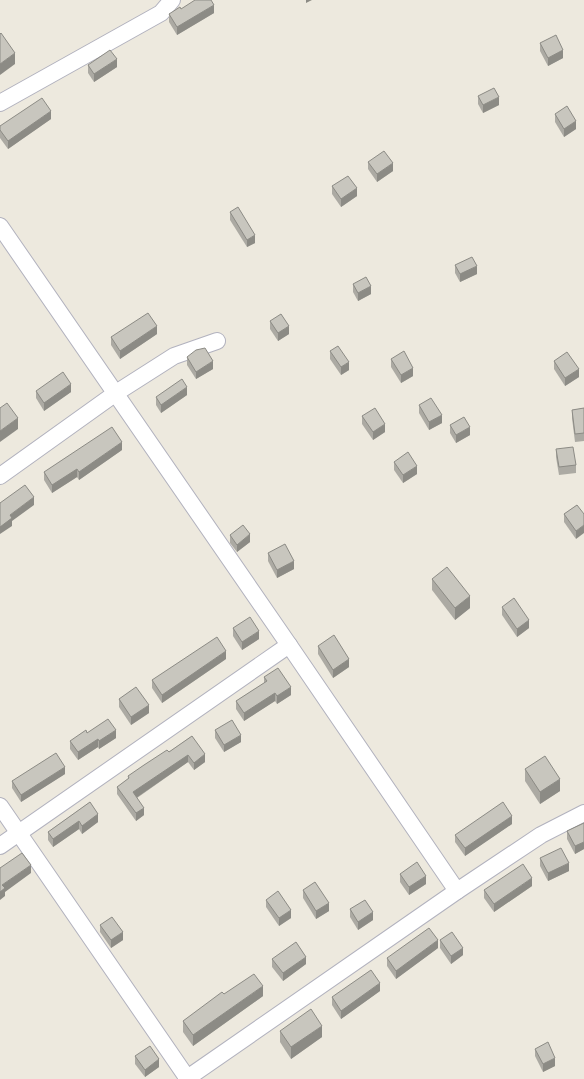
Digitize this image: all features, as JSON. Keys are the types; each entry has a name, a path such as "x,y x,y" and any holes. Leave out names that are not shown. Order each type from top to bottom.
{"street":[{"path":"0,103 160,13 172,0"},
{"path":"0,226 457,891"},
{"path":"0,476 116,394 174,356 217,341"},
{"path":"0,846 289,645"},
{"path":"0,806 187,1079 457,891 541,835 584,813"}],"building":[{"path":"195,0 211,0 214,5 177,27 169,14 180,7 181,9"},
{"path":"1,33 15,53 0,64 0,34"},
{"path":"556,35 563,50 548,58 540,43"},
{"path":"110,50 117,59 94,74 88,65"},
{"path":"494,88 499,97 483,105 478,96"},
{"path":"42,98 51,111 8,141 0,130 0,126"},
{"path":"567,106 576,121 564,129 555,114"},
{"path":"384,151 393,163 377,174 368,162"},
{"path":"348,176 357,188 341,199 332,186"},
{"path":"238,207 255,235 247,240 230,212"},
{"path":"472,257 477,266 460,274 455,265"},
{"path":"366,277 371,286 358,293 353,284"},
{"path":"148,313 157,326 120,351 111,337"},
{"path":"281,314 289,326 278,333 270,321"},
{"path":"338,346 349,362 341,367 330,351"},
{"path":"205,348 213,361 196,372 187,357 196,350"},
{"path":"404,351 413,368 401,375 391,359"},
{"path":"567,352 579,369 565,378 554,361"},
{"path":"63,372 71,384 44,403 36,391"},
{"path":"182,379 187,387 161,405 156,397"},
{"path":"431,398 442,415 429,422 419,405"},
{"path":"7,403 18,418 0,431 0,408"},
{"path":"375,408 385,424 373,432 362,416"},
{"path":"584,408 584,433 575,434 572,410"},
{"path":"464,417 470,427 456,435 450,425"},
{"path":"112,427 122,442 79,472 77,469 52,485 44,472"},
{"path":"573,447 576,465 559,467 556,449"},
{"path":"408,452 417,466 403,475 394,462"},
{"path":"25,485 34,497 10,515 12,518 0,527 0,503"},
{"path":"577,505 584,514 584,525 576,531 564,514"},
{"path":"243,525 250,534 237,545 230,535"},
{"path":"285,544 294,561 277,570 268,553"},
{"path":"447,567 470,596 455,608 432,579"},
{"path":"514,598 529,620 517,629 502,607"},
{"path":"250,617 259,631 242,642 233,628"},
{"path":"334,635 349,659 333,670 318,646"},
{"path":"217,637 226,651 162,695 152,680"},
{"path":"278,668 291,687 277,696 275,693 244,713 236,701 267,681 264,677"},
{"path":"136,687 149,705 131,717 119,699"},
{"path":"108,719 116,730 99,741 98,739 78,752 70,741 86,730 87,733"},
{"path":"232,720 241,735 224,745 215,730"},
{"path":"192,736 205,754 194,763 188,755 133,792 144,808 136,813 117,787 129,778 128,776 144,765 167,750 169,752"},
{"path":"56,753 65,767 21,795 12,781"},
{"path":"545,756 560,779 540,792 525,769"},
{"path":"90,802 98,814 82,826 79,821 53,839 48,832"},
{"path":"503,802 512,816 465,848 455,835"},
{"path":"584,823 584,842 575,846 567,831"},
{"path":"561,848 569,863 548,873 540,858"},
{"path":"22,853 31,865 2,885 5,888 0,892 0,868"},
{"path":"417,862 426,876 409,887 400,874"},
{"path":"523,864 532,878 494,904 484,890"},
{"path":"315,882 329,903 316,911 303,890"},
{"path":"278,891 291,910 279,918 266,900"},
{"path":"365,900 373,912 358,922 350,909"},
{"path":"112,917 123,932 111,940 100,925"},
{"path":"429,928 438,940 396,971 387,958"},
{"path":"452,932 463,948 451,956 440,940"},
{"path":"296,942 306,957 283,973 272,959"},
{"path":"371,970 380,983 341,1011 332,997"},
{"path":"254,974 263,986 193,1035 183,1021 222,992 224,994"},
{"path":"311,1009 322,1026 291,1047 280,1031"},
{"path":"548,1042 555,1058 543,1064 535,1049"},
{"path":"150,1046 159,1059 145,1070 135,1056"}]}
